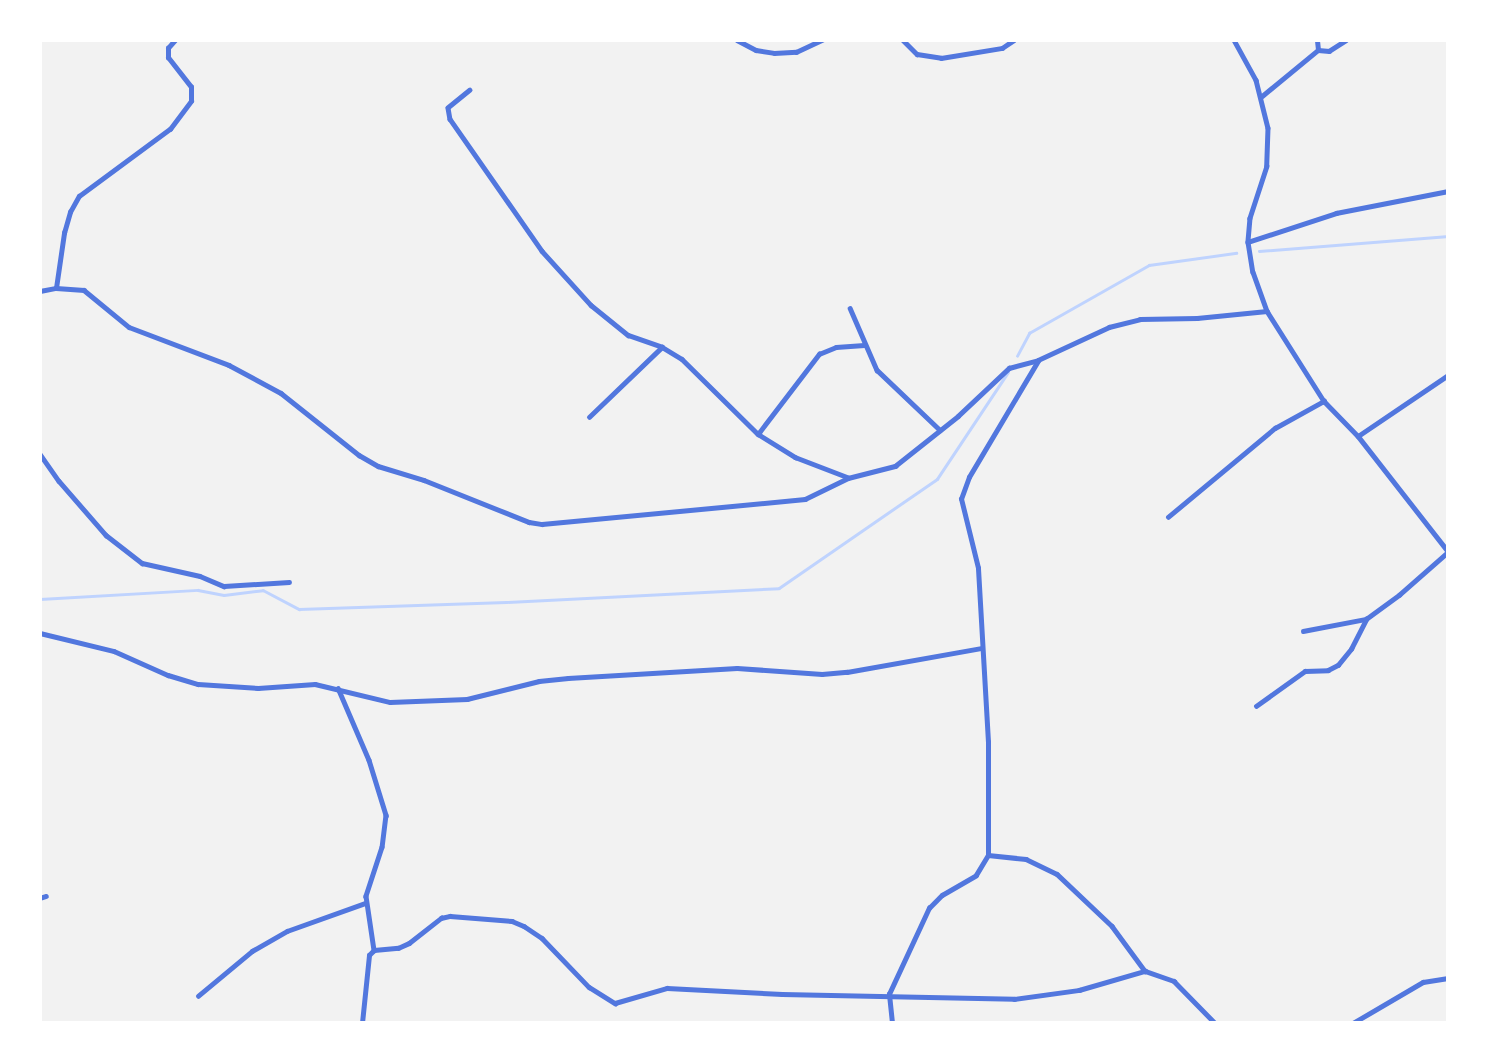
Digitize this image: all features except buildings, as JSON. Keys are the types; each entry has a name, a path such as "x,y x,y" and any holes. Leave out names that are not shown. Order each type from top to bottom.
{"street":[{"path":"55,288 67,223 79,196 170,129 191,102 191,87 168,58 169,48 175,40"},
{"path":"737,40 756,50 774,53 796,52 822,40"},
{"path":"903,40 917,54 941,58 1002,48 1014,40"},
{"path":"1234,40 1262,96 1269,150 1263,183 1251,218 1248,242 1253,272 1267,311 1324,401 1358,436 1448,552 1399,595 1366,619 1303,631"},
{"path":"1317,40 1318,50"},
{"path":"1262,96 1318,50 1329,51 1346,40"},
{"path":"470,90 448,107 450,120 528,232 606,321 628,335 662,346 682,359 758,434 795,457 848,478"},
{"path":"1248,242 1336,213 1448,191"},
{"path":"40,291 55,288 83,290 129,327 247,374 298,405 342,442 378,466 424,480 529,522 564,522 785,503 819,495 848,478 895,466 1009,368 1038,360 1109,327 1140,318 1197,318 1267,311"},
{"path":"850,308 877,370 940,430"},
{"path":"758,434 819,354 836,347 864,345"},
{"path":"589,417 662,346"},
{"path":"892,1023 888,994 929,908 942,895 976,875 988,855 988,742 978,568 961,499 969,477 1038,360"},
{"path":"1358,436 1448,375"},
{"path":"1168,517 1275,428 1324,401"},
{"path":"40,454 58,481 106,535 142,563 201,576 224,586 289,582"},
{"path":"1256,706 1305,671 1328,670 1338,665 1351,649 1366,619"},
{"path":"41,632 114,651 168,675 198,684 258,688 315,684 390,702 448,701 483,696 548,680 737,668 835,673 982,648"},
{"path":"338,688 369,760 386,816 382,847 365,903 372,925 374,950 366,966 362,1023"},
{"path":"988,855 1026,859 1057,874 1112,926 1146,971 1174,981 1215,1023"},
{"path":"198,996 252,951 287,931 365,903"},
{"path":"374,950 398,948 409,943 441,918 465,916 512,921 534,931 582,981 615,1003 667,988 782,994 888,994 1014,999 1079,990 1146,971"},
{"path":"1353,1023 1423,982 1448,978"}],"waterway":[{"path":"1259,251 1448,236"},
{"path":"1017,356 1029,333 1149,265 1236,253"},
{"path":"40,599 198,590 224,595 263,590 299,609 779,588 937,479 1008,372"}]}
